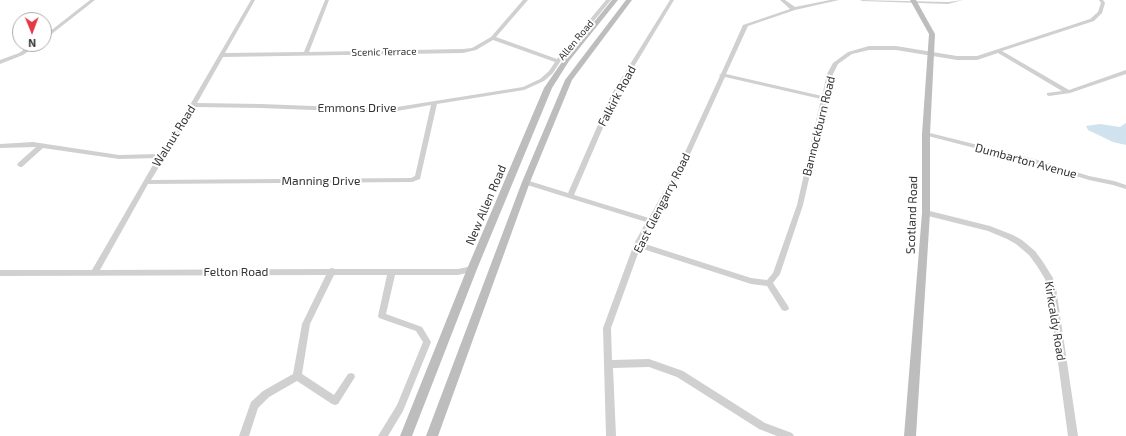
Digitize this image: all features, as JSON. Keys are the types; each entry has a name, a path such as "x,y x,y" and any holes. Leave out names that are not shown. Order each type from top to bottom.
{"main road":[{"name":"New Allen Road","path":"410,434 472,269 548,88 566,60 616,0"},
{"path":"432,436 526,182 569,80 628,0"},
{"name":"Scotland Road","path":"910,436 926,213 926,134 932,34 914,1"}],"street":[{"path":"52,32 93,0"},
{"name":"Walnut Road","path":"95,272 161,156 193,106 253,0"},
{"path":"306,53 327,0"},
{"name":"Scenic Terrace","path":"222,55 464,51 474,49 493,38 526,0"},
{"name":"Allen Road","path":"542,80 551,72 558,61 609,0"},
{"name":"Falkirk Road","path":"570,196 614,95 672,0"},
{"path":"782,0 794,9 837,0"},
{"path":"862,0 948,3 961,0"},
{"name":"Bannockburn Road","path":"769,283 776,274 800,205 830,74 836,63 850,53 869,48 896,48 957,58 977,58 1092,20 1100,13 1104,3 1101,0"},
{"name":"East Glengarry Road","path":"611,436 607,328 638,244 688,152 746,25 794,9"},
{"path":"493,38 558,61"},
{"path":"998,51 1068,92"},
{"path":"0,62 24,52"},
{"path":"1049,94 1068,92 1126,72"},
{"path":"722,75 824,98"},
{"name":"Emmons Drive","path":"193,106 261,106 364,110 397,108 524,88 542,80"},
{"name":"Manning Drive","path":"146,182 412,180 418,178 434,103"},
{"name":"Dumbarton Avenue","path":"926,134 1034,161 1089,178 1126,187"},
{"path":"0,146 33,144 119,157 161,156"},
{"path":"20,165 42,145"},
{"path":"526,182 650,221"},
{"name":"Kirkcaldy Road","path":"926,213 990,229 1010,237 1028,250 1040,264 1049,278 1052,288 1073,436"},
{"path":"638,244 751,281 769,283 786,308"},
{"name":"Felton Road","path":"0,273 332,271 458,272 472,269"},
{"path":"297,376 306,324 332,271"},
{"path":"382,436 400,408 426,342 419,329 382,316 392,272"},
{"path":"608,364 649,363 680,374 762,426 788,436"},
{"path":"297,376 335,401 351,377"},
{"path":"244,436 254,405 266,394 297,376"}],"water":[{"path":"1126,123 1126,145 1113,142 1088,130 1086,126 1100,124 1120,127"}]}
